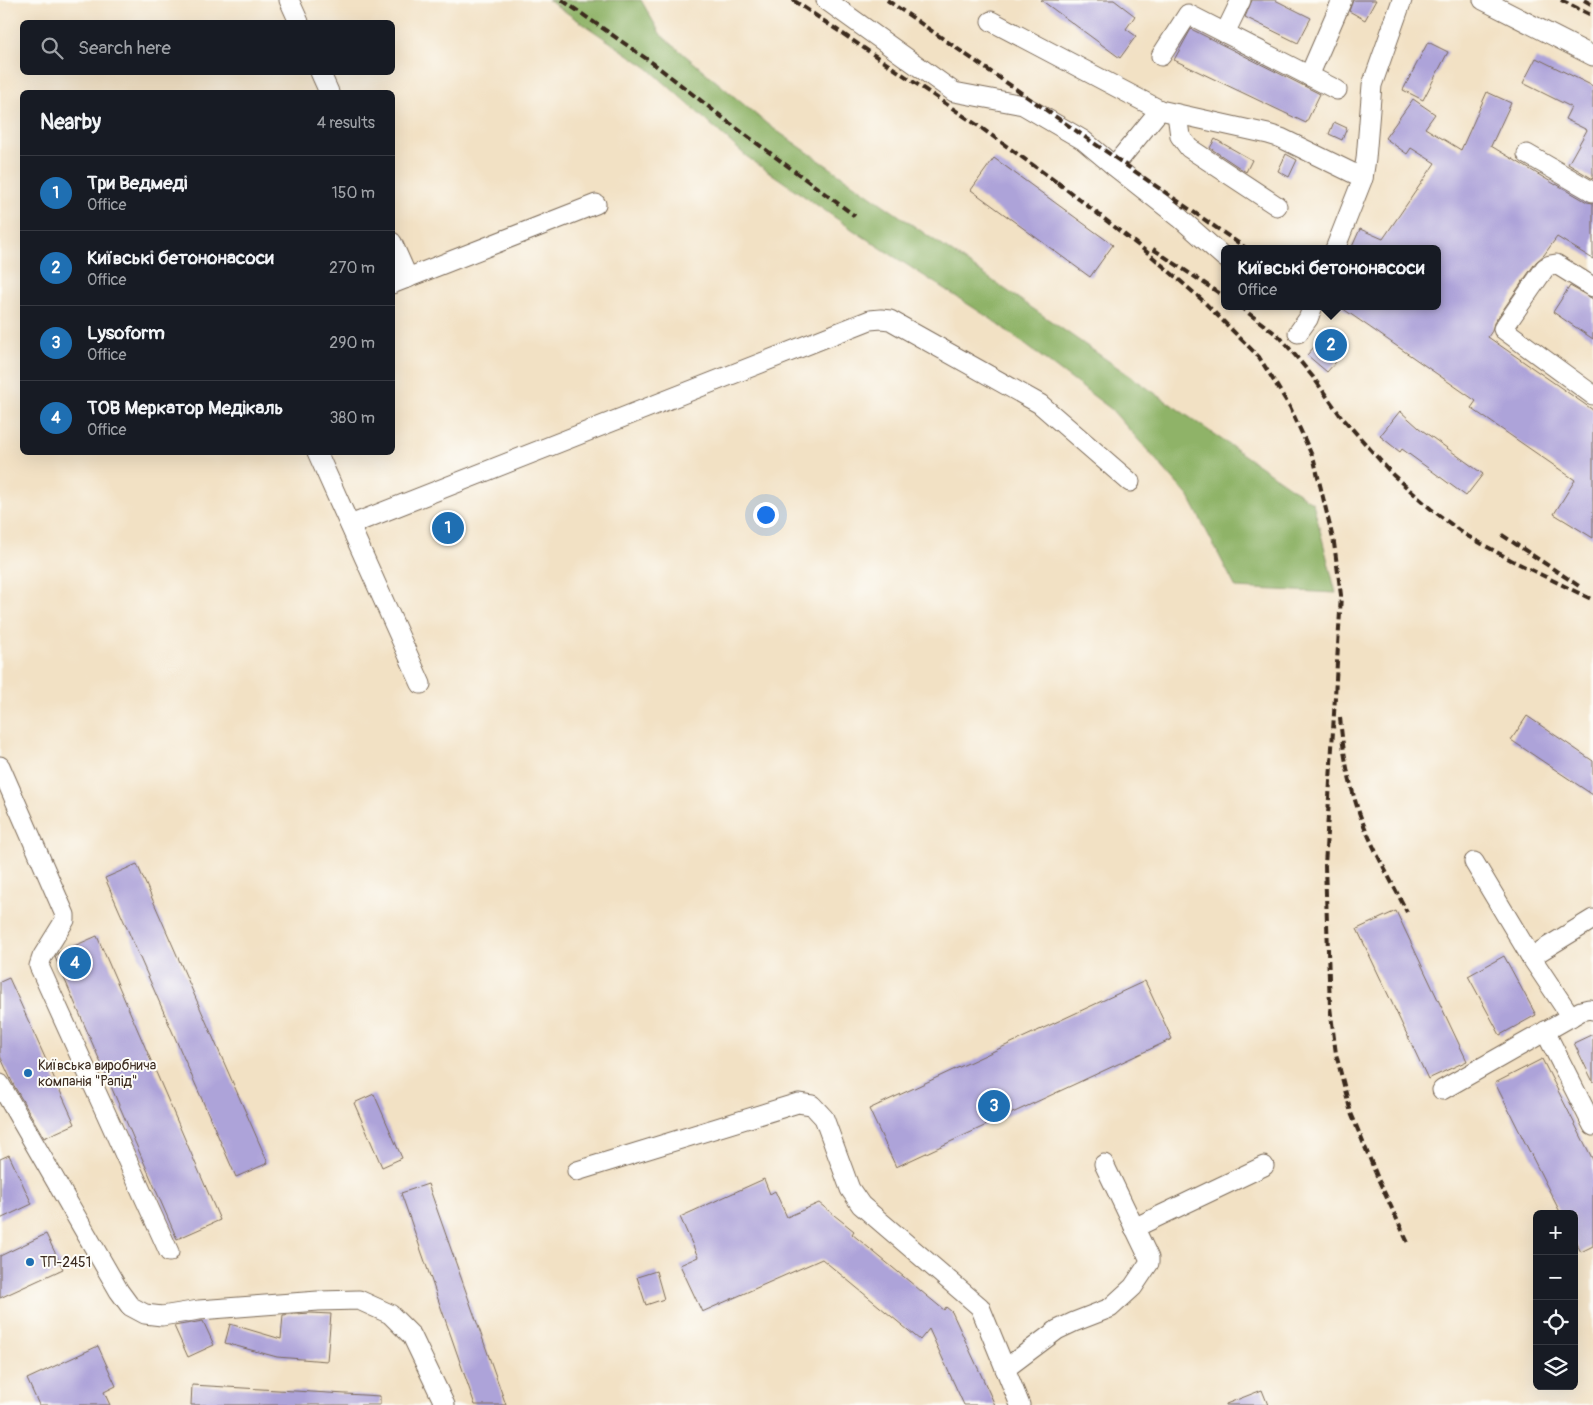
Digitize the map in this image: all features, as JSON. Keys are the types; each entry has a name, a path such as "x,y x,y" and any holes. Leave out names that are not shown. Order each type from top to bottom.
{"lane":[{"path":"289,0 298,20"},
{"path":"826,0 954,92 1023,104 1083,140 1180,218 1221,254"},
{"path":"1225,33 1241,0"},
{"path":"1309,76 1342,0"},
{"path":"1337,245 1363,178 1372,85 1402,0"},
{"path":"1483,0 1593,56"},
{"path":"1161,56 1188,14 1336,90"},
{"path":"992,21 1169,112 1281,138 1363,178"},
{"path":"321,75 328,90"},
{"path":"1114,166 1169,112"},
{"path":"1169,112 1180,136 1189,148 1277,206"},
{"path":"1527,154 1593,192"},
{"path":"395,257 400,281 596,204"},
{"path":"1593,288 1556,264 1550,265 1503,329 1593,395"},
{"path":"1298,332 1308,319 1311,310"},
{"path":"350,525 870,320 881,319 890,320 1040,404 1130,482"},
{"path":"317,455 422,684"},
{"path":"0,766 65,915 65,920 42,957 39,966 170,1252"},
{"path":"1474,862 1531,957 1571,1016"},
{"path":"1531,957 1593,919"},
{"path":"1442,1090 1571,1016 1581,1011 1593,1010"},
{"path":"1545,1032 1593,1126"},
{"path":"0,1084 118,1291 130,1306 145,1314 162,1316 199,1310 359,1300 390,1314 412,1336 445,1405"},
{"path":"578,1171 798,1103 812,1105 824,1118 850,1189 861,1205 980,1307 1020,1405"},
{"path":"1005,1369 1057,1330 1110,1308 1133,1287 1149,1261 1104,1164"},
{"path":"1134,1228 1264,1166"}],"green space":[{"path":"548,0 641,0 661,35 767,124 1313,503 1336,593 1236,588 1189,497 1111,409 991,319 856,232 746,156 648,68"}],"building":[{"path":"1041,0 1114,0 1135,16 1126,29 1136,36 1120,58"},
{"path":"1252,0 1275,0 1311,18 1298,43 1245,17"},
{"path":"1353,0 1376,0 1365,20 1349,11"},
{"path":"1191,29 1320,94 1306,123 1174,60"},
{"path":"1428,42 1448,52 1423,100 1403,90"},
{"path":"1536,58 1593,86 1593,179 1568,164 1587,130 1565,119 1571,107 1523,83"},
{"path":"1487,92 1511,103 1491,146 1556,185 1587,202 1593,203 1593,259 1557,237 1544,255 1536,262 1494,323 1488,337 1593,410 1593,538 1554,514 1575,480 1471,408 1476,401 1345,310 1441,310 1441,245 1353,245 1360,229 1383,239 1435,163 1411,148 1407,154 1385,138 1413,99 1435,114 1425,128 1461,150"},
{"path":"1334,122 1347,128 1342,140 1329,134"},
{"path":"1215,139 1252,160 1246,172 1210,148"},
{"path":"1286,154 1297,160 1289,177 1278,171"},
{"path":"994,158 1113,245 1090,277 971,190"},
{"path":"1570,286 1593,299 1593,339 1553,312"},
{"path":"1322,338 1342,355 1327,372 1307,355"},
{"path":"1400,411 1419,428 1483,474 1466,496 1402,449 1400,452 1380,436"},
{"path":"1527,716 1593,761 1593,795 1511,740"},
{"path":"137,864 268,1163 236,1177 105,878"},
{"path":"1396,911 1467,1061 1428,1079 1357,929"},
{"path":"97,936 220,1220 177,1239 55,957 58,953"},
{"path":"1504,956 1536,1015 1500,1035 1468,976"},
{"path":"9,978 75,1124 44,1138 13,1084 0,1056 0,982"},
{"path":"1145,981 1172,1039 896,1167 869,1109"},
{"path":"1593,1034 1593,1082 1574,1043"},
{"path":"1542,1059 1593,1160 1593,1246 1581,1252 1578,1246 1578,1210 1559,1210 1495,1083"},
{"path":"374,1094 402,1158 382,1167 354,1103"},
{"path":"9,1155 32,1204 0,1219 0,1159"},
{"path":"764,1179 770,1194 775,1191 787,1217 819,1203 854,1231 852,1234 944,1310 946,1307 952,1312 995,1405 964,1405 929,1329 920,1340 822,1259 702,1312 680,1265 698,1257 680,1217"},
{"path":"428,1184 506,1405 475,1405 401,1193"},
{"name":"ТП-2451","path":"46,1234 63,1269 0,1298 0,1256"},
{"path":"656,1271 664,1299 646,1305 637,1277"},
{"path":"331,1314 327,1361 277,1357 225,1343 230,1324 281,1339 283,1315"},
{"path":"203,1321 214,1345 188,1357 174,1326"},
{"path":"98,1346 116,1386 104,1392 110,1405 39,1405 27,1379"},
{"path":"192,1385 380,1396 380,1405 191,1405"},
{"path":"1262,1390 1268,1405 1226,1405 1226,1404"}],"railway":[{"path":"562,0 654,64 855,216"},
{"path":"793,0 977,125 1062,186"},
{"path":"887,0 1241,245"},
{"path":"1561,0 1593,16"},
{"path":"1584,0 1593,5"},
{"path":"1057,182 1148,253 1201,299 1259,357 1290,407 1314,460 1334,543 1341,595 1325,866 1330,1007 1336,1054 1351,1113 1379,1181 1409,1245"},
{"path":"1153,249 1221,294"},
{"path":"1244,310 1280,337 1313,377 1340,415 1393,475 1431,509 1464,534 1511,560 1593,600"},
{"path":"1502,535 1582,588"},
{"path":"1340,717 1346,765 1363,824 1407,912"}],"place":[{"name":"Київські бетононасоси","path":"1331,345"},
{"name":"Три Ведмеді","path":"448,528"},
{"name":"ТОВ Меркатор Медікаль","path":"75,963"},
{"name":"Київська виробнича компанія \"Рапід\"","path":"28,1073"},
{"name":"Lysoform","path":"994,1106"},
{"name":"ТП-2451","path":"30,1262"}]}
